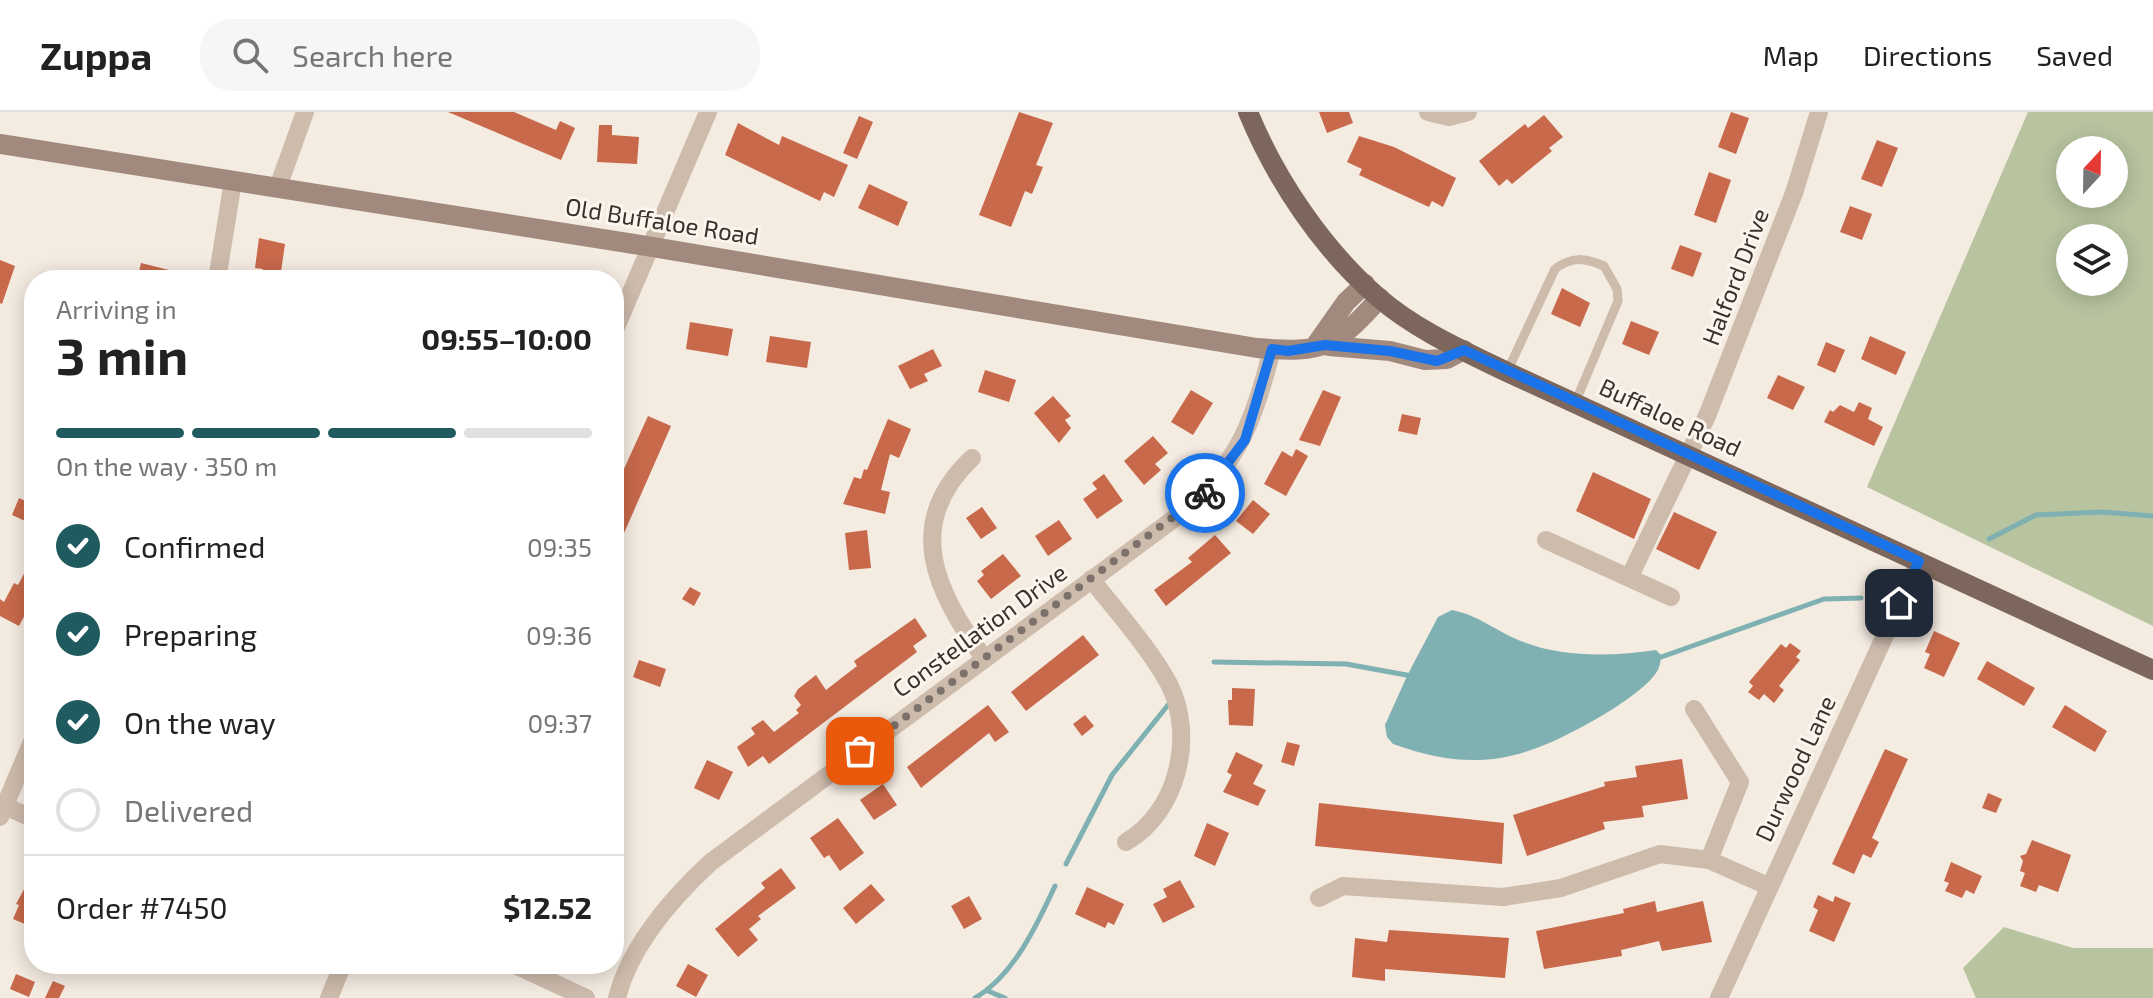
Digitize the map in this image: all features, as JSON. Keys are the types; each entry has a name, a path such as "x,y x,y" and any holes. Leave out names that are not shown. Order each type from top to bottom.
{"main road":[{"name":"Buffaloe Road","path":"1248,112 1292,194 1323,238 1373,291 1414,323 1507,372 2153,670"}],"street":[{"path":"278,187 305,112"},
{"path":"624,308 708,112"},
{"path":"1428,112 1449,117 1468,112"},
{"name":"Halford Drive","path":"1629,578 1707,416 1753,304 1794,193 1819,112"},
{"name":"Old Buffaloe Road","path":"0,144 650,246 1272,349 1288,351 1320,346 1390,351 1425,360 1447,359 1464,350"},
{"path":"219,270 233,181"},
{"path":"1320,346 1346,302 1373,291"},
{"name":"Constellation Drive","path":"617,998 620,983 664,910 711,862 1187,509 1214,484 1245,440 1272,349"},
{"path":"972,458 950,479 935,518 932,559 950,609 984,658"},
{"path":"1546,540 1671,597"},
{"name":"Durwood Lane","path":"1719,998 1919,561"},
{"path":"1091,579 1168,683 1179,715 1179,751 1171,791 1162,812 1146,831 1126,842"},
{"path":"1694,709 1740,782 1709,860"},
{"path":"24,759 1,809 24,816"},
{"path":"1319,898 1343,886 1503,897 1561,888 1660,854 1709,860 1768,886"},
{"path":"329,998 339,974"},
{"path":"534,974 586,998"}],"lane":[{"path":"1507,372 1555,269 1566,261 1579,258 1604,266 1617,289 1618,301 1575,403"}],"green space":[{"path":"2028,112 2153,112 2153,626 1867,487"},
{"path":"2004,927 2073,948 2153,948 2153,998 1976,998 1963,968"}],"water":[{"path":"1452,610 1530,645 1603,655 1656,650 1661,655 1660,664 1651,680 1617,706 1576,730 1526,752 1502,758 1452,759 1393,744 1387,737 1385,725 1438,617"}],"building":[{"path":"448,112 514,112 556,130 560,121 575,128 561,160"},
{"path":"1019,112 1053,123 1036,165 1043,167 1032,194 1025,191 1011,227 979,215"},
{"path":"1319,112 1349,112 1353,123 1327,133"},
{"path":"1731,112 1749,118 1736,154 1718,147"},
{"path":"1544,115 1563,137 1549,148 1552,151 1512,184 1507,179 1499,186 1479,161 1525,124 1528,128"},
{"path":"859,116 873,122 857,159 843,153"},
{"path":"738,123 779,145 782,136 848,165 834,197 824,192 820,201 725,155"},
{"path":"599,125 612,125 612,135 639,137 637,164 597,162"},
{"path":"1359,136 1394,147 1456,178 1443,207 1432,201 1429,207 1359,175 1362,169 1347,162"},
{"path":"1877,140 1898,148 1882,187 1861,179"},
{"path":"1709,172 1731,180 1716,223 1694,215"},
{"path":"869,184 908,202 898,226 858,208"},
{"path":"1850,206 1872,214 1862,240 1840,232"},
{"path":"259,238 285,244 281,270 255,268"},
{"path":"1680,245 1702,253 1693,277 1671,269"},
{"path":"0,260 15,266 2,304 0,303"},
{"path":"141,263 169,270 139,270"},
{"path":"1562,288 1590,303 1580,327 1551,314"},
{"path":"1631,321 1659,332 1649,355 1622,344"},
{"path":"690,322 733,329 728,356 686,349"},
{"path":"770,336 811,342 807,368 766,362"},
{"path":"1870,336 1906,352 1896,375 1861,359"},
{"path":"1826,342 1845,350 1835,373 1817,365"},
{"path":"933,349 942,366 924,374 928,381 910,389 898,366"},
{"path":"985,370 1016,380 1009,402 978,392"},
{"path":"1778,375 1805,387 1793,410 1767,398"},
{"path":"1191,390 1213,403 1193,435 1171,422"},
{"path":"1323,390 1341,397 1320,446 1299,440"},
{"path":"1053,396 1071,416 1065,420 1071,428 1059,443 1034,413"},
{"path":"1859,402 1872,408 1868,419 1883,427 1874,446 1824,422 1830,410 1833,412 1840,405 1854,412"},
{"path":"1402,414 1421,418 1417,435 1398,431"},
{"path":"648,416 671,426 624,533 624,469"},
{"path":"888,419 911,429 899,458 890,454 881,490 890,492 885,514 843,504 854,477 861,479 864,469 867,470"},
{"path":"1153,436 1168,453 1155,464 1161,470 1144,485 1124,461"},
{"path":"1296,449 1308,456 1286,496 1264,484 1282,451 1292,457"},
{"path":"1593,472 1651,499 1634,539 1576,511"},
{"path":"1104,474 1123,501 1097,519 1083,499 1097,489 1092,483"},
{"path":"19,498 24,500 24,520 12,515"},
{"path":"1253,500 1270,514 1253,534 1236,521"},
{"path":"982,507 997,528 981,539 966,518"},
{"path":"1674,512 1717,532 1699,570 1656,549"},
{"path":"1059,520 1072,539 1048,556 1035,536"},
{"path":"867,530 871,568 849,570 845,533"},
{"path":"1215,535 1231,553 1166,606 1154,590 1192,562 1188,558"},
{"path":"1003,554 1021,576 991,599 977,581 984,575 981,571"},
{"path":"24,574 24,617 19,626 0,616 0,599 4,602 14,583 18,585"},
{"path":"690,587 701,593 694,606 682,599"},
{"path":"915,618 927,636 913,646 917,652 769,764 763,756 748,767 737,747 755,734 751,728 763,720 774,732 799,713 796,710 801,705 794,696 798,689 816,675 826,690 857,666 854,661"},
{"path":"1934,631 1960,643 1944,677 1924,668 1930,654 1925,652"},
{"path":"1083,635 1099,655 1026,711 1011,692"},
{"path":"1790,643 1801,651 1796,657 1800,660 1779,686 1784,690 1774,703 1764,694 1759,700 1748,692 1753,686 1749,682 1781,644 1786,648"},
{"path":"639,660 666,669 660,687 633,677"},
{"path":"1987,661 2035,688 2024,706 1977,679"},
{"path":"1232,688 1255,689 1253,726 1229,725 1228,700 1232,700"},
{"path":"988,705 1009,732 995,742 989,733 921,788 907,767"},
{"path":"2065,705 2107,731 2095,752 2052,727"},
{"path":"1085,715 1094,726 1082,736 1073,724"},
{"path":"1287,742 1300,745 1294,766 1281,762"},
{"path":"1885,749 1908,759 1872,838 1879,842 1871,858 1863,854 1854,874 1832,864"},
{"path":"1236,752 1263,765 1253,784 1266,790 1258,806 1223,792 1232,775 1227,772"},
{"path":"1682,759 1688,799 1642,806 1644,817 1603,822 1605,829 1527,856 1513,815 1605,786 1604,782 1637,777 1635,766"},
{"path":"707,760 733,772 719,800 694,788"},
{"path":"883,784 897,805 874,820 860,800"},
{"path":"1988,793 2002,799 1996,813 1982,808"},
{"path":"1319,803 1504,823 1502,864 1315,846"},
{"path":"838,818 864,853 840,871 829,855 824,858 810,838"},
{"path":"1207,823 1229,833 1215,866 1194,856"},
{"path":"2032,840 2071,855 2058,892 2039,885 2036,892 2020,886 2025,873 2020,871 2023,861 2020,856 2026,854"},
{"path":"1951,862 1982,876 1974,894 1966,890 1962,898 1945,891 1949,883 1944,881"},
{"path":"781,868 796,888 758,916 761,919 749,929 758,940 738,957 715,929 765,888 761,883"},
{"path":"1180,880 1195,907 1163,923 1153,904 1167,897 1163,889"},
{"path":"871,884 885,900 856,924 843,908"},
{"path":"1087,887 1124,904 1114,925 1108,922 1105,928 1075,914"},
{"path":"24,889 24,924 13,919 19,905 16,904"},
{"path":"1818,895 1833,902 1835,896 1851,903 1834,942 1809,931 1818,910 1813,907"},
{"path":"969,896 982,919 964,929 951,906"},
{"path":"1655,901 1657,912 1703,901 1712,942 1662,951 1659,941 1621,950 1622,956 1544,969 1536,931 1624,913 1623,909"},
{"path":"1389,930 1509,938 1505,978 1385,969 1385,981 1352,977 1355,938 1387,942"},
{"path":"688,964 708,975 696,997 676,986"},
{"path":"16,974 35,982 29,997 10,989"},
{"path":"53,981 65,986 59,998 45,998"}],"waterway":[{"path":"1989,539 2036,515 2102,512 2153,516"},
{"path":"1653,660 1824,599 1861,598"},
{"path":"1214,662 1346,664 1412,676"},
{"path":"1066,864 1112,775 1168,705"},
{"path":"975,998 1013,963 1055,886"},
{"path":"988,991 1005,998"}],"way so far":[{"path":"860,751 1205,493"}],"route":[{"path":"1205,493 1245,440 1255,415 1272,349 1288,351 1325,345 1390,351 1437,361 1464,350 1919,561 1899,603"}]}
